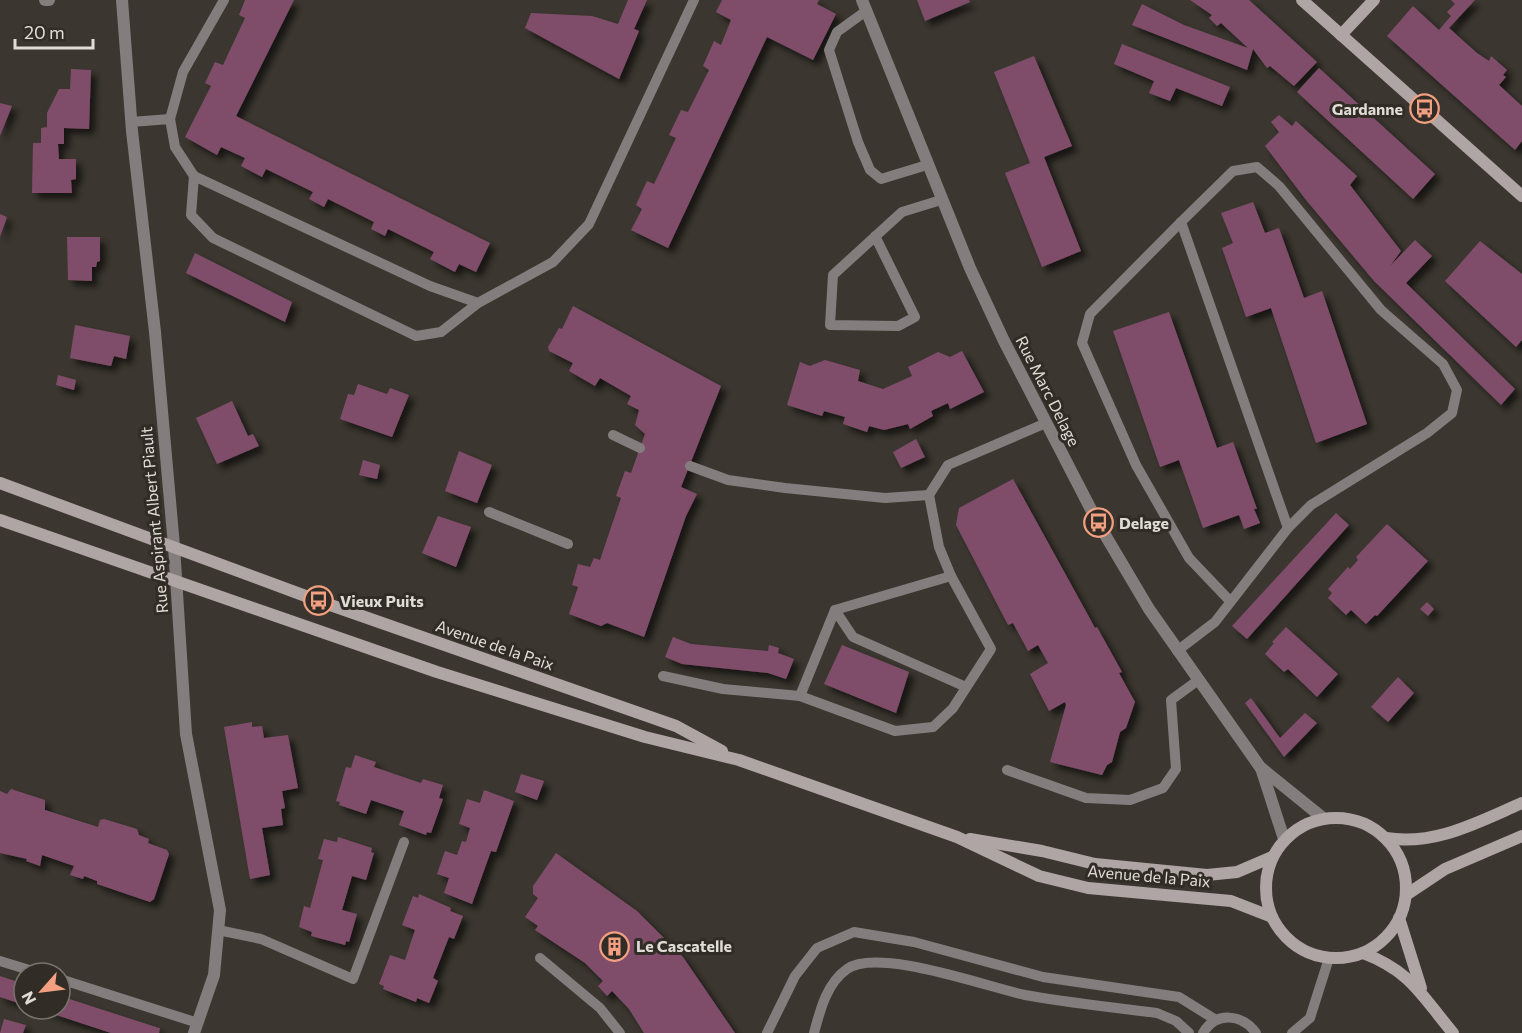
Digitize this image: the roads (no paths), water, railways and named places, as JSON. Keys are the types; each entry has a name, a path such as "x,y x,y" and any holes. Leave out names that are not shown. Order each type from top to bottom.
{"main road":[{"path":"1302,0 1522,196"},
{"path":"1341,35 1374,0"},
{"name":"Avenue de la Paix","path":"0,483 319,601 676,726 739,760"},
{"name":"Avenue de la Paix","path":"0,520 177,584 437,672 645,737 739,760 957,837 1048,878 1110,891 1231,901 1272,917"},
{"path":"1386,838 1415,840 1435,838 1522,803"},
{"path":"1323,818 1346,818 1368,825 1386,838 1398,855 1405,875 1406,895 1399,918 1390,933 1363,953 1329,958 1311,954 1294,945 1281,932 1272,917 1266,887 1272,857 1284,839 1309,822 1323,818"},
{"path":"1406,895 1444,869 1522,836"},
{"name":"Avenue de la Paix","path":"957,837 1042,851 1095,864 1206,875 1237,872 1272,857"},
{"path":"1399,918 1422,992"},
{"path":"1363,953 1401,971 1422,992 1453,1033"}],"street":[{"name":"Rue Aspirant Albert Piault","path":"122,0 131,122 155,332 174,546 186,734 220,910 214,975 196,1028"},
{"name":"Rue Marc Delage","path":"864,5 941,200 1004,341 1121,564 1197,681 1260,767 1323,818"},
{"name":"Rue Marc Delage","path":"1260,767 1284,839"}],"lane":[{"path":"224,0 183,72 170,119 175,147 194,176 430,286 478,303"},
{"path":"194,176 191,215 213,238 416,336 441,332 478,303 553,262 589,224 694,0"},
{"path":"864,5 837,32 829,51 858,142 870,170 881,179 927,165"},
{"path":"131,122 170,119"},
{"path":"1177,651 1215,621 1288,528 1311,505 1426,433 1452,413 1457,390 1443,364 1381,310 1279,186 1257,167 1233,171 1181,222 1090,314 1082,343 1136,465 1189,558 1230,601"},
{"path":"875,236 915,317 898,326 830,325 833,274 875,236 902,212 941,200"},
{"path":"1181,222 1288,528"},
{"path":"663,676 723,689 800,696 895,731 933,727 953,708 991,650 951,576 939,547 929,495 948,465 1046,423"},
{"path":"613,435 640,448"},
{"path":"690,466 728,480 785,488 885,498 929,495"},
{"path":"489,512 568,544"},
{"path":"835,610 951,576"},
{"path":"835,610 853,637 966,687"},
{"path":"800,696 835,610"},
{"path":"1007,770 1086,798 1130,800 1163,788 1176,769 1171,700 1197,681"},
{"path":"218,930 261,939 353,979 404,842"},
{"path":"767,1033 795,976 817,948 854,932 914,942 1044,977 1179,997 1216,1020"},
{"path":"540,958 600,1008 620,1033"},
{"path":"1292,1033 1310,1018 1329,958"},
{"path":"814,1033 825,996 847,969 867,962 904,965 1025,995 1157,1013 1176,1021 1189,1033"},
{"path":"72,984 196,1028"},
{"path":"1203,1033 1216,1020 1231,1017 1241,1020 1256,1033"}],"place":[{"name":"Gardanne","path":"1424,109"},
{"name":"Delage","path":"1098,523"},
{"name":"Vieux Puits","path":"319,601"},
{"name":"Le Cascatelle","path":"615,946"}]}
